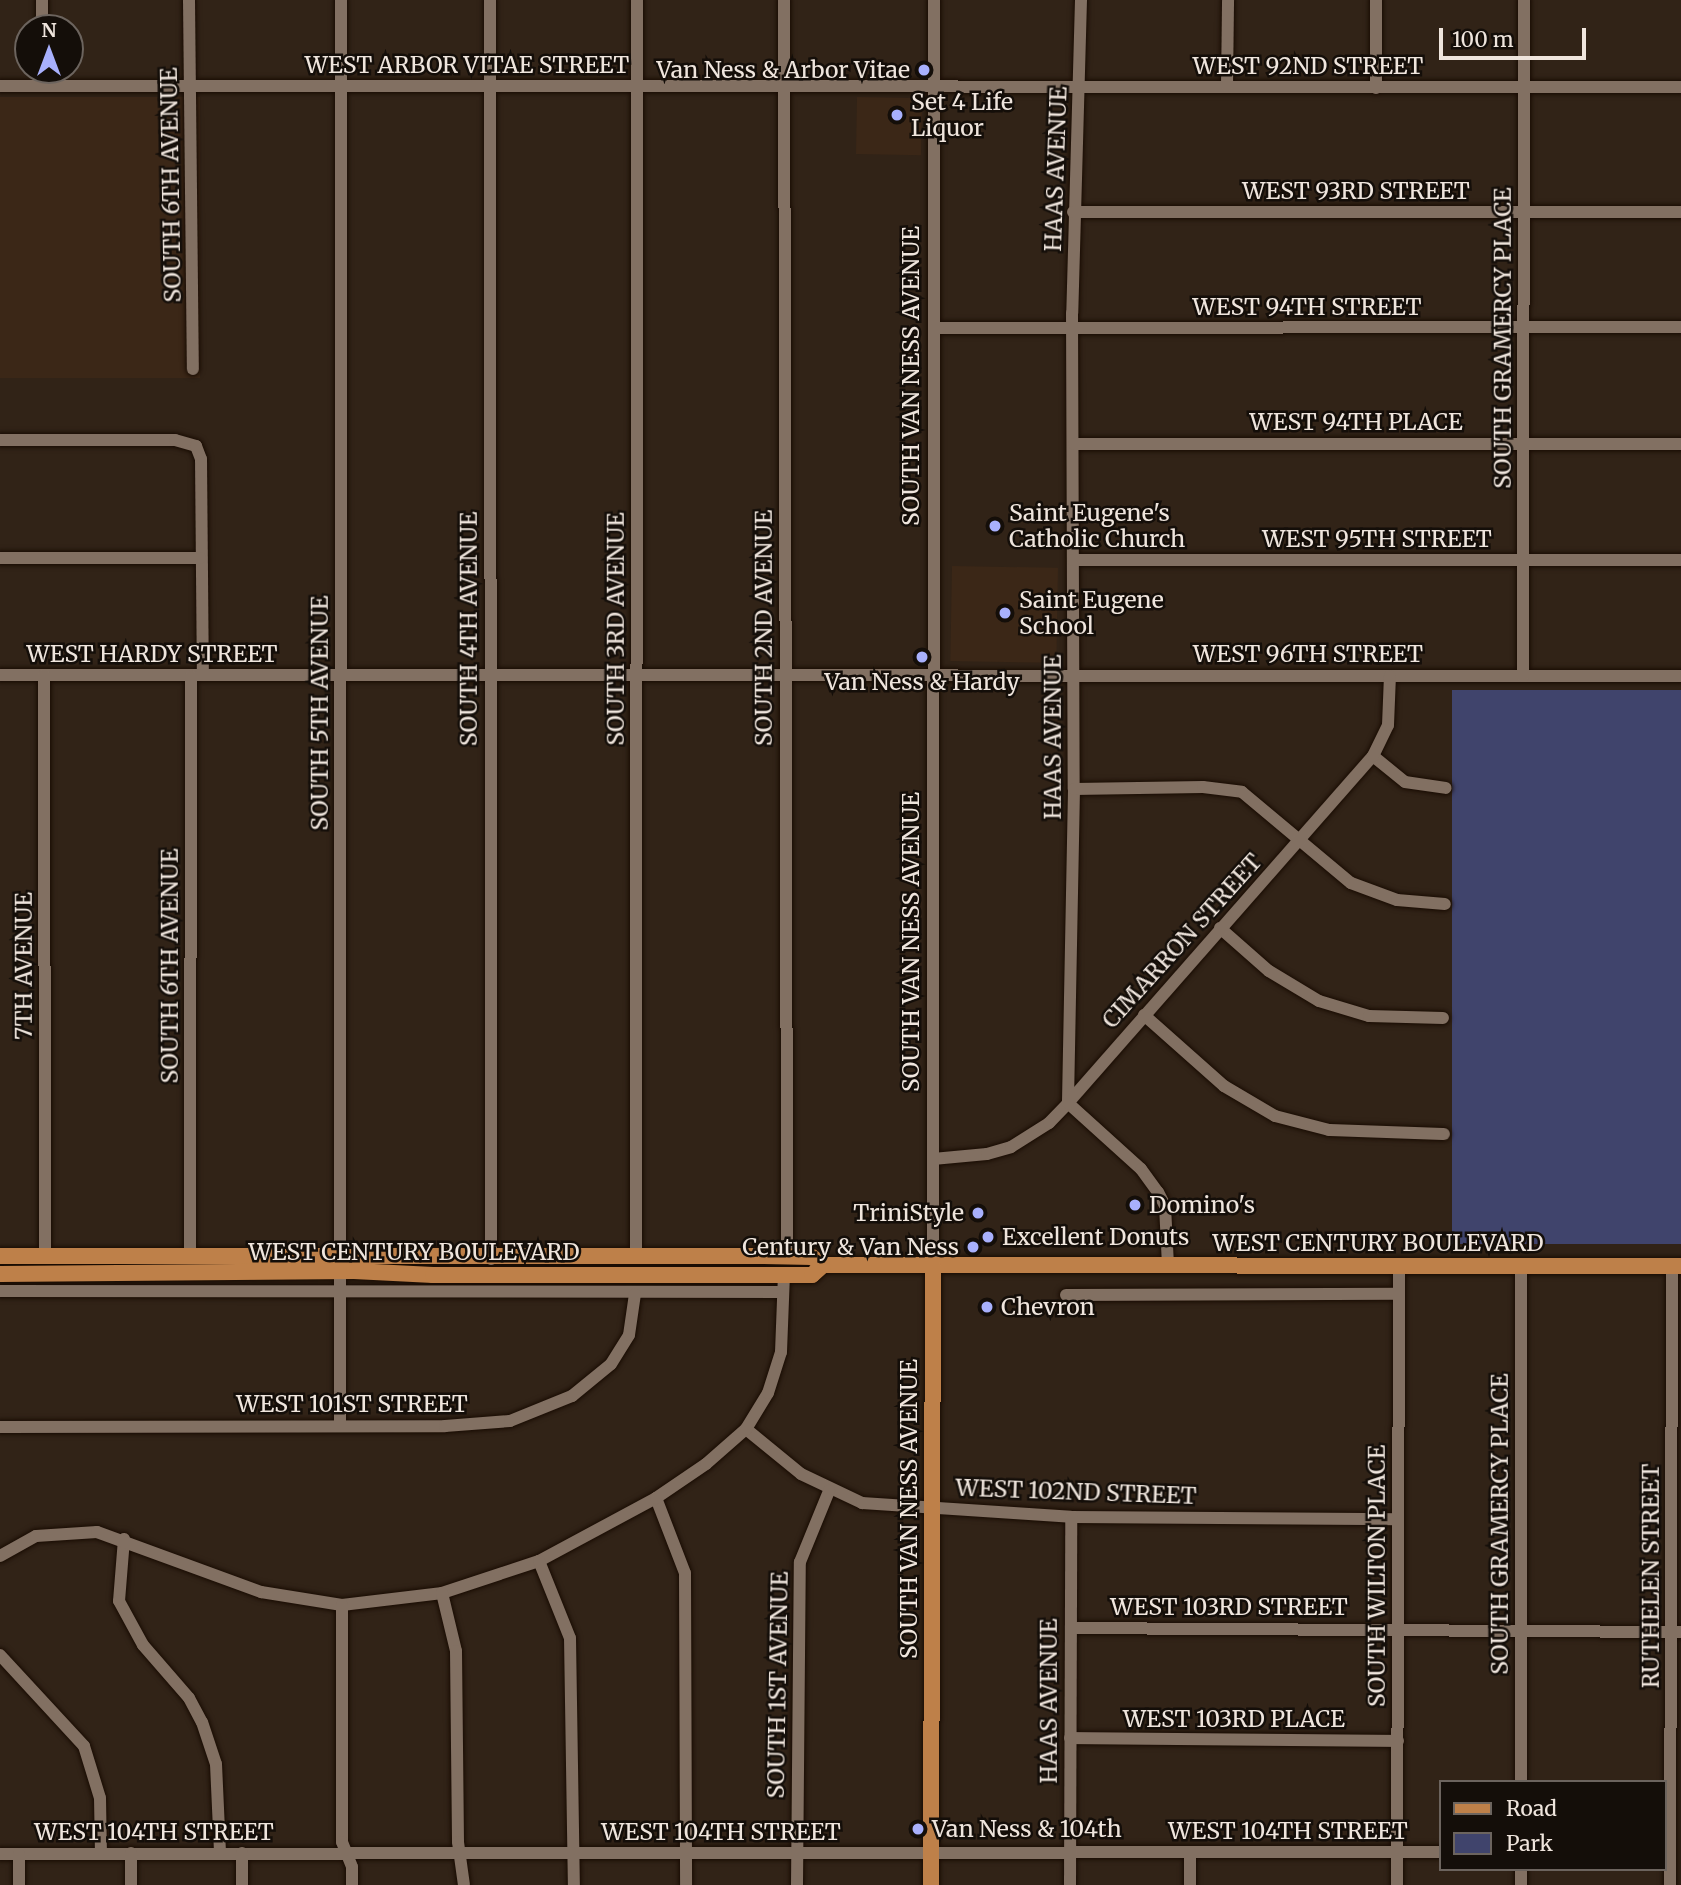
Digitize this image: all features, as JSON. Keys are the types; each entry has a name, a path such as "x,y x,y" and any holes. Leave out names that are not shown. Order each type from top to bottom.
{"main road":[{"name":"WEST CENTURY BOULEVARD","path":"0,1256 190,1256 341,1265 784,1275 812,1275 823,1265"},
{"name":"WEST CENTURY BOULEVARD","path":"0,1274 491,1259 787,1257 812,1257 823,1265 1676,1266"},
{"name":"SOUTH VAN NESS AVENUE","path":"931,1885 933,1265"}],"street":[{"name":"SOUTH 6TH AVENUE","path":"189,0 193,369"},
{"name":"SOUTH 5TH AVENUE","path":"340,1426 341,0"},
{"name":"SOUTH 4TH AVENUE","path":"491,0 491,1259"},
{"name":"SOUTH 3RD AVENUE","path":"636,1258 637,0"},
{"name":"SOUTH 2ND AVENUE","path":"784,0 787,1257"},
{"name":"SOUTH VAN NESS AVENUE","path":"933,1265 934,0"},
{"name":"HAAS AVENUE","path":"1068,1103 1074,789 1073,212 1081,86 1081,0"},
{"path":"1227,86 1228,0"},
{"path":"1376,0 1376,88"},
{"name":"SOUTH GRAMERCY PLACE","path":"1523,676 1524,0"},
{"name":"WEST ARBOR VITAE STREET","path":"0,86 934,86"},
{"name":"WEST 92ND STREET","path":"934,86 1681,87"},
{"name":"WEST 93RD STREET","path":"1073,212 1681,212"},
{"name":"WEST 94TH STREET","path":"934,328 1681,327"},
{"name":"SOUTH 6TH AVENUE","path":"0,440 175,440 196,446 201,458 190,1256"},
{"name":"WEST 94TH PLACE","path":"1074,444 1681,444"},
{"path":"0,558 200,558"},
{"name":"WEST 95TH STREET","path":"1073,560 1681,560"},
{"name":"WEST HARDY STREET","path":"0,675 934,674"},
{"name":"WEST 96TH STREET","path":"934,674 1681,676"},
{"name":"7TH AVENUE","path":"44,675 46,1256"},
{"name":"CIMARRON STREET","path":"933,1159 987,1154 1011,1147 1049,1123 1068,1103 1373,756 1388,724 1390,676"},
{"path":"1373,756 1405,782 1446,788"},
{"path":"1074,789 1225,788 1257,803 1331,869 1373,893 1397,900 1445,904"},
{"path":"1220,928 1269,971 1319,1002 1369,1016 1443,1018"},
{"path":"1144,1015 1224,1086 1275,1116 1329,1130 1444,1134"},
{"path":"1068,1103 1141,1169 1158,1192 1165,1206 1168,1266"},
{"name":"SOUTH WILTON PLACE","path":"1397,1885 1399,1266"},
{"name":"SOUTH GRAMERCY PLACE","path":"1521,1266 1521,1780"},
{"name":"RUTHELEN STREET","path":"1670,1885 1677,1632 1676,1266"},
{"path":"0,1556 25,1539 48,1533 83,1531 124,1539 261,1592 342,1605 442,1593 539,1560 656,1498 706,1464 746,1429 768,1393 781,1352 784,1275"},
{"name":"WEST CENTURY BOULEVARD","path":"0,1291 327,1289 340,1293 783,1292"},
{"name":"WEST 101ST STREET","path":"0,1427 480,1425 540,1411 590,1383 622,1350 635,1294"},
{"path":"1066,1295 1399,1294"},
{"name":"WEST 102ND STREET","path":"746,1429 829,1491 862,1503 1071,1517 1398,1519"},
{"name":"SOUTH 1ST AVENUE","path":"797,1885 800,1562 829,1491"},
{"path":"656,1498 685,1573 686,1885"},
{"name":"HAAS AVENUE","path":"1070,1885 1071,1517"},
{"path":"124,1539 119,1601 143,1645 189,1698 202,1722 216,1763 220,1853"},
{"path":"539,1560 570,1637 570,1840 574,1853 574,1885"},
{"path":"442,1593 456,1651 464,1885"},
{"path":"342,1605 345,1854 352,1867 352,1885"},
{"name":"WEST 103RD STREET","path":"1071,1628 1521,1628 1677,1632"},
{"path":"0,1655 84,1746 100,1798 101,1853"},
{"name":"WEST 103RD PLACE","path":"1070,1738 1398,1741"},
{"path":"1190,1852 1190,1885"},
{"name":"WEST 104TH STREET","path":"0,1854 1440,1852"},
{"path":"131,1853 131,1885"},
{"path":"242,1853 242,1885"},
{"path":"19,1854 19,1885"}],"shaded area":[{"path":"0,97 200,97 200,378 0,378"},
{"path":"857,97 922,98 921,155 856,154"},
{"name":"Saint Eugene School","path":"952,566 1058,568 1056,663 950,661"}],"green space":[{"path":"1452,690 1681,690 1681,1244 1452,1244"}],"place":[{"name":"Van Ness & Arbor Vitae","path":"924,70"},
{"name":"Set 4 Life Liquor","path":"897,115"},
{"name":"Saint Eugene's Catholic Church","path":"995,526"},
{"name":"Saint Eugene School","path":"1005,613"},
{"name":"Van Ness & Hardy","path":"922,657"},
{"name":"Domino's","path":"1135,1205"},
{"name":"TriniStyle","path":"978,1213"},
{"name":"Excellent Donuts","path":"988,1237"},
{"name":"Century & Van Ness","path":"973,1247"},
{"name":"Chevron","path":"987,1307"},
{"name":"Van Ness & 104th","path":"918,1829"}]}
